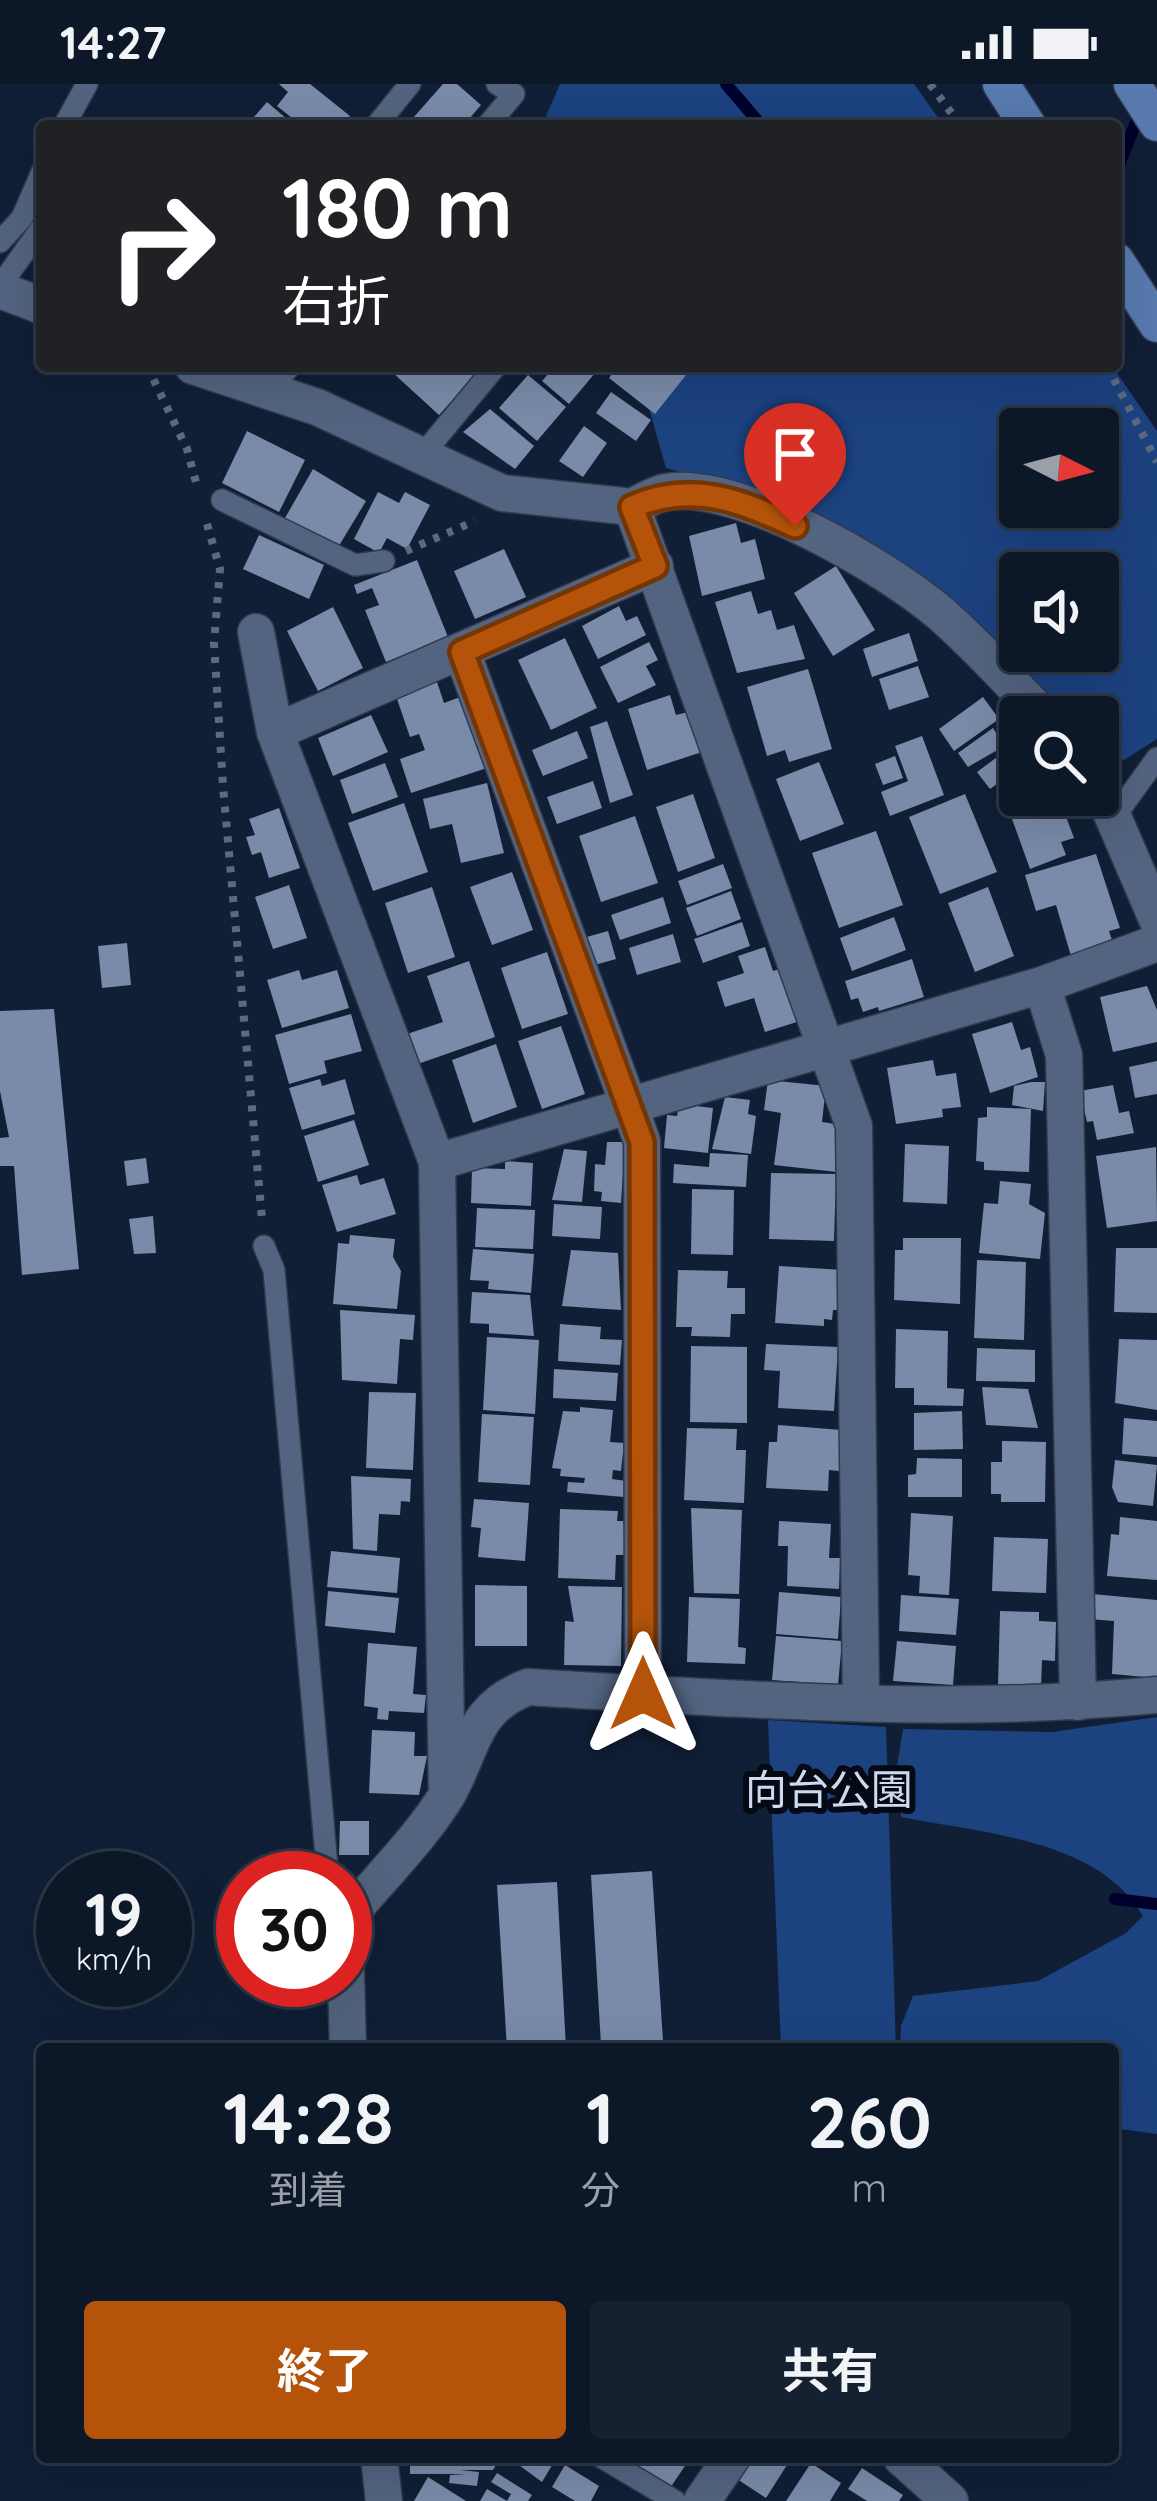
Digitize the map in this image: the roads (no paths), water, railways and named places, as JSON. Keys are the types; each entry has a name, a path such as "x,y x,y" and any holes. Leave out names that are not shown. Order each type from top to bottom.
{"main road":[{"path":"1001,84 1024,120"},
{"path":"1132,84 1157,123"},
{"path":"1122,270 1157,324"}],"street":[{"path":"0,288 36,303"},
{"path":"236,372 279,378 317,407 497,503 632,507 665,492 710,495 765,512 856,554 938,612 1024,696"},
{"path":"632,507 854,1126 861,1701"},
{"path":"275,732 655,566"},
{"path":"243,622 275,732 437,1162 447,1795"},
{"path":"462,652 642,1142 643,1694"},
{"path":"1115,816 1157,920"},
{"path":"437,1162 1042,985 1157,943"},
{"path":"1042,985 1064,1055 1078,1702"},
{"path":"372,1887 447,1795 472,1735 499,1698 527,1687 861,1701 1078,1702 1157,1695"},
{"path":"347,2007 348,2043"},
{"path":"380,2463 384,2501"},
{"path":"701,2501 728,2463"},
{"path":"908,2463 950,2501"}],"lane":[{"path":"67,120 87,84"},
{"path":"381,120 410,84"},
{"path":"492,120 514,94 497,84"},
{"path":"0,242 22,218 36,186"},
{"path":"0,288 36,236"},
{"path":"419,459 491,372"},
{"path":"222,500 355,565 384,561"},
{"path":"1119,810 1157,758"},
{"path":"264,1246 274,1270 326,1851"},
{"path":"612,2463 675,2501"}],"waterway":[{"path":"726,84 757,120"},
{"path":"1122,158 1140,112"},
{"path":"1115,1899 1157,1904"}],"park label":[{"name":"向台公園","path":"829,1790"}]}
